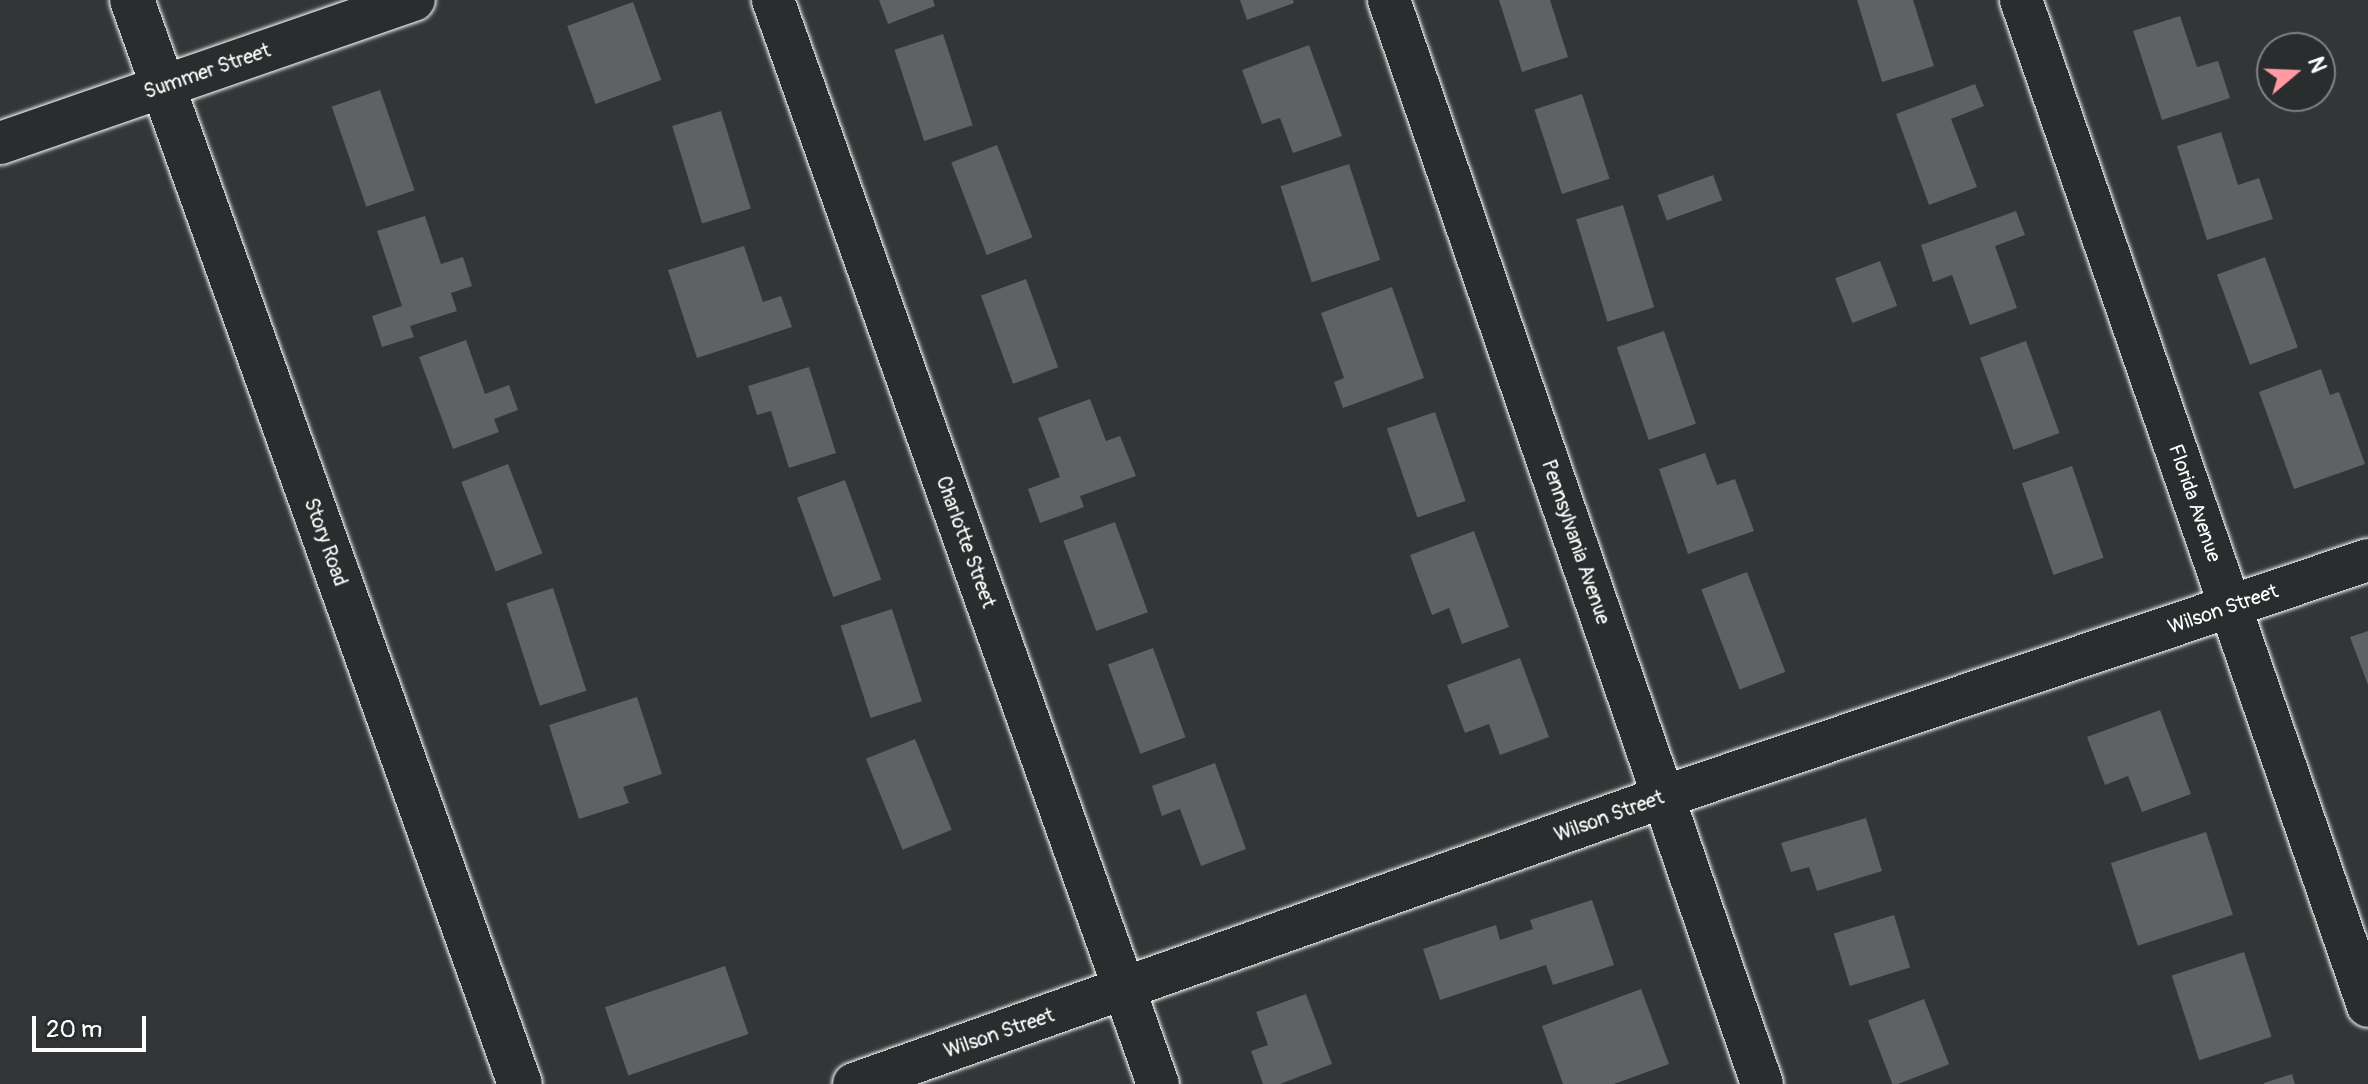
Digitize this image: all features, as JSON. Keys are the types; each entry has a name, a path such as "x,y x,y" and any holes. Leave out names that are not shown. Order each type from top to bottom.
{"street":[{"name":"Story Road","path":"132,0 520,1084"},
{"name":"Summer Street","path":"0,143 414,0"},
{"name":"Charlotte Street","path":"773,0 1158,1084"},
{"name":"Pennsylvania Avenue","path":"1389,0 1762,1084"},
{"name":"Florida Avenue","path":"2021,0 2368,1006"},
{"name":"Wilson Street","path":"854,1084 1663,797 2368,560"}],"building":[{"path":"879,0 933,0 935,6 888,24"},
{"path":"1240,0 1293,0 1294,3 1247,20"},
{"path":"1499,0 1550,0 1568,57 1522,72"},
{"path":"1857,0 1913,0 1934,66 1882,82"},
{"path":"633,2 661,80 596,104 567,26"},
{"path":"2180,16 2197,67 2218,61 2230,98 2162,120 2133,31"},
{"path":"943,34 973,125 924,141 894,50"},
{"path":"1309,45 1342,136 1293,153 1280,118 1262,124 1242,70"},
{"path":"1975,84 1984,106 1951,119 1977,187 1929,205 1896,114"},
{"path":"380,90 415,190 366,207 332,107"},
{"path":"1582,94 1610,179 1562,194 1534,109"},
{"path":"721,111 751,209 702,223 672,126"},
{"path":"2221,132 2238,185 2259,178 2273,219 2207,240 2177,146"},
{"path":"997,145 1032,237 987,255 951,163"},
{"path":"1349,164 1380,260 1312,282 1281,186"},
{"path":"1713,175 1722,200 1667,221 1658,195"},
{"path":"1623,205 1654,307 1607,322 1576,219"},
{"path":"2016,211 2025,235 1995,246 2017,308 1970,325 1952,275 1933,282 1921,245"},
{"path":"425,216 441,264 463,257 472,286 451,293 457,311 410,326 414,337 382,347 372,316 402,306 377,231"},
{"path":"744,246 763,302 781,296 792,327 697,358 668,270"},
{"path":"2265,257 2298,347 2250,365 2217,274"},
{"path":"1880,261 1897,306 1852,323 1835,278"},
{"path":"1026,279 1058,367 1013,384 981,295"},
{"path":"1392,287 1424,378 1343,408 1334,382 1344,378 1321,313"},
{"path":"1664,331 1696,424 1649,440 1617,347"},
{"path":"466,340 485,394 509,385 518,410 494,419 499,432 453,449 419,357"},
{"path":"2026,341 2060,433 2013,450 1980,358"},
{"path":"809,367 836,453 789,468 771,411 757,415 748,386"},
{"path":"2321,369 2330,395 2339,392 2365,464 2294,489 2259,392"},
{"path":"1090,399 1106,441 1120,436 1136,476 1080,496 1084,507 1040,523 1028,489 1060,477 1038,418"},
{"path":"1435,412 1466,501 1417,517 1387,429"},
{"path":"1705,453 1717,485 1735,479 1754,531 1688,554 1659,469"},
{"path":"508,464 542,554 496,572 461,482"},
{"path":"2072,466 2104,558 2053,575 2022,483"},
{"path":"845,480 881,580 833,597 797,497"},
{"path":"1115,522 1148,612 1096,631 1063,541"},
{"path":"1474,531 1509,627 1462,644 1449,608 1432,615 1410,555"},
{"path":"1747,572 1785,672 1740,689 1701,590"},
{"path":"553,588 586,691 540,706 506,603"},
{"path":"892,609 922,701 871,718 841,626"},
{"path":"2368,631 2368,685 2350,637"},
{"path":"1153,648 1185,737 1140,754 1108,664"},
{"path":"1520,658 1549,737 1500,755 1489,724 1465,733 1447,685"},
{"path":"637,697 662,774 623,787 629,803 579,819 549,725"},
{"path":"2160,710 2191,794 2142,812 2128,776 2105,785 2087,737"},
{"path":"915,739 952,830 903,850 866,759"},
{"path":"1215,763 1246,849 1201,866 1180,809 1162,816 1152,786"},
{"path":"1866,818 1882,871 1817,891 1809,867 1791,872 1781,843"},
{"path":"2206,832 2233,915 2138,946 2111,863"},
{"path":"1592,900 1614,965 1553,985 1546,965 1440,1000 1423,949 1496,925 1500,940 1533,929 1530,920"},
{"path":"1894,915 1910,968 1850,986 1834,933"},
{"path":"2244,952 2272,1037 2199,1060 2172,975"},
{"path":"725,966 748,1034 628,1075 605,1007"},
{"path":"1641,989 1669,1064 1614,1084 1563,1084 1542,1026"},
{"path":"1306,994 1332,1064 1280,1084 1263,1084 1251,1051 1268,1045 1256,1012"},
{"path":"1924,999 1949,1064 1892,1084 1868,1021"},
{"path":"2292,1074 2295,1084 2264,1084 2264,1083"}]}
